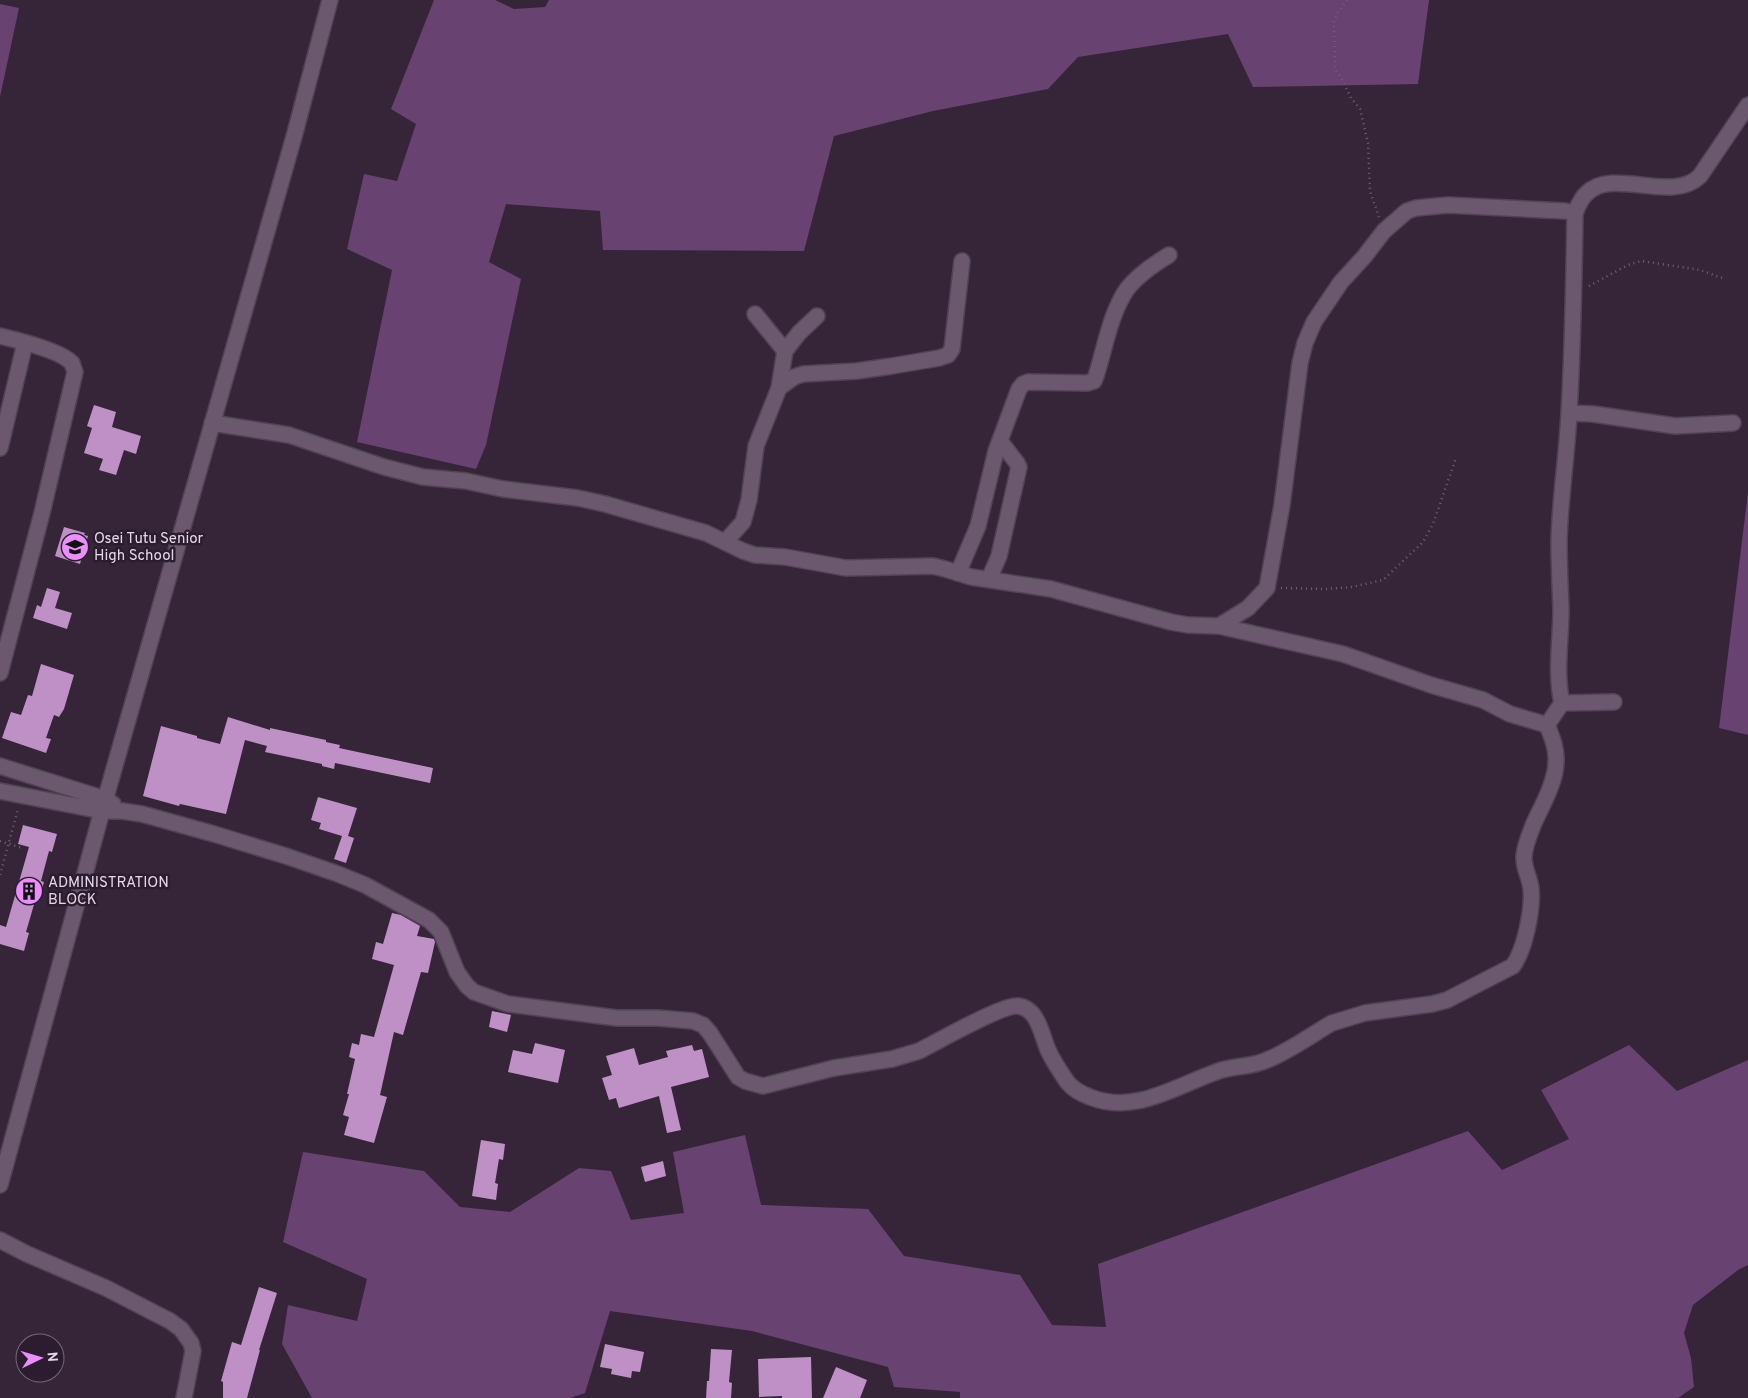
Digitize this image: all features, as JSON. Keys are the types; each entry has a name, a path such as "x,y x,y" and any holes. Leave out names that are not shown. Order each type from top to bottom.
{"street":[{"path":"0,1185 103,805 295,133 330,0"},
{"path":"1547,725 1562,703 1558,662 1561,626 1559,540 1569,413 1570,358 1574,307 1574,213 1588,192 1606,185 1633,184 1664,187 1693,183 1700,176 1748,105"},
{"path":"1220,626 1248,608 1267,588 1284,490 1297,380 1305,343 1314,322 1331,296 1384,231 1407,212 1416,208 1448,205 1574,213"},
{"path":"958,573 978,526 1000,441 1023,384 1028,382 1087,383 1094,381 1114,315 1127,289 1152,266 1169,255"},
{"path":"779,388 794,377 803,374 857,371 948,355 952,349 962,261"},
{"path":"755,314 785,351"},
{"path":"725,542 742,522 749,500 756,446 779,388 785,351 799,333 817,316"},
{"path":"0,336 25,343 69,360 74,367 74,377 42,513 0,673"},
{"path":"0,448 25,343"},
{"path":"1569,413 1602,415 1675,426 1733,424"},
{"path":"212,423 289,435 384,467 423,477 466,481 503,489 578,498 605,504 706,533 743,552 755,555 785,557 835,567 933,566 971,577 1051,589 1171,622 1188,625 1220,626 1343,654 1482,700 1510,714 1547,725"},
{"path":"989,579 999,556 1019,467 1000,441"},
{"path":"1562,703 1614,702"},
{"path":"0,766 103,805 179,824 286,856 365,885 429,920 442,932 453,963 467,986 474,992 508,1004 617,1018 681,1019 703,1025 718,1044 738,1077 754,1084 763,1086 834,1068 906,1056 997,1011 1017,1006 1025,1008 1033,1014 1049,1052 1068,1083 1074,1089 1103,1102 1122,1103 1152,1098 1226,1068 1247,1066 1268,1060 1338,1021 1365,1013 1432,1004 1447,1000 1513,966 1520,953 1531,908 1532,888 1524,865 1527,839 1551,784 1556,763 1554,742 1547,725"},
{"path":"0,791 103,805"},
{"path":"0,1240 27,1254 106,1288 170,1321 181,1329 187,1335 193,1351 184,1398"}],"path":[{"path":"1348,0 1337,13 1334,22 1335,69 1342,78 1351,98 1360,109 1368,143 1370,192 1384,231"},
{"path":"1574,307 1586,288 1628,265 1641,261 1700,270 1722,278"},
{"path":"1267,588 1326,589 1352,587 1382,580 1423,542 1433,524 1456,458"},
{"path":"0,875 22,795"},
{"path":"0,841 22,848"}],"shaded area":[{"path":"434,0 495,0 514,9 545,7 549,0 1429,0 1418,84 1253,87 1228,34 1078,57 1048,89 933,111 834,136 804,251 603,250 600,211 506,204 489,262 521,279 486,445 476,469 357,442 392,270 347,249 364,174 397,181 416,124 391,109"},
{"path":"0,4 19,8 0,97"},
{"path":"1748,492 1748,735 1719,728"},
{"path":"1629,1045 1677,1091 1748,1060 1748,1265 1738,1270 1693,1305 1684,1333 1691,1358 1694,1387 1678,1398 960,1398 960,1392 894,1387 888,1367 752,1331 610,1311 585,1393 570,1398 312,1398 282,1344 288,1305 357,1321 367,1279 283,1242 303,1152 424,1171 460,1207 510,1212 579,1168 611,1171 631,1220 684,1213 673,1152 745,1135 761,1205 868,1209 904,1256 1020,1275 1052,1325 1106,1327 1098,1264 1468,1131 1502,1170 1569,1139 1541,1090"}],"building":[{"path":"94,405 116,412 112,427 141,436 136,454 124,450 116,475 99,470 103,459 84,453 92,428 87,426"},
{"path":"64,527 85,533 84,535 88,536 80,564 55,556"},
{"path":"47,588 60,592 55,608 72,613 67,629 33,618 37,605 41,607"},
{"path":"41,664 74,675 64,709 59,717 54,715 46,738 51,739 46,753 2,738 11,712 21,715 28,695 32,696"},
{"path":"228,717 270,730 270,728 326,740 326,742 340,745 339,748 433,768 430,783 335,763 334,769 322,766 322,764 265,752 267,746 245,740 226,814 180,804 179,806 143,796 161,726 220,744"},
{"path":"318,797 357,808 348,836 354,838 346,863 334,859 342,836 319,829 321,823 311,820"},
{"name":"ADMINISTRATION BLOCK","path":"23,825 57,834 52,852 49,851 41,881 44,882 38,902 35,901 26,932 29,933 24,951 0,944 0,925 6,927 29,847 18,844"},
{"path":"392,913 401,915 420,926 417,936 434,939 435,942 428,973 421,972 403,1035 394,1032 380,1095 387,1097 374,1143 344,1135 349,1117 343,1115 355,1059 349,1057 352,1043 359,1045 361,1034 374,1037 394,965 372,959 376,942 383,944"},
{"path":"492,1011 511,1015 507,1032 489,1027"},
{"path":"535,1043 565,1050 558,1083 508,1072 513,1050 532,1054"},
{"path":"692,1045 694,1051 702,1049 709,1077 671,1087 681,1130 667,1133 659,1096 619,1108 616,1098 609,1100 602,1078 612,1075 606,1056 634,1048 639,1065 668,1057 666,1051"},
{"path":"481,1140 505,1144 503,1160 499,1159 495,1183 498,1184 496,1200 472,1196"},
{"path":"663,1161 666,1176 645,1182 641,1167"},
{"path":"259,1287 277,1293 259,1350 247,1398 223,1398 223,1382 221,1381 232,1342 241,1345"},
{"path":"605,1344 644,1352 640,1372 632,1371 631,1378 611,1374 612,1369 600,1367"},
{"path":"711,1349 732,1350 729,1382 732,1383 731,1398 706,1398"},
{"path":"811,1357 812,1398 759,1397 758,1359"},
{"path":"836,1367 867,1380 860,1398 823,1398"}],"place":[{"name":"Osei Tutu Senior High School","path":"75,547"},
{"name":"ADMINISTRATION BLOCK","path":"29,891"}]}
